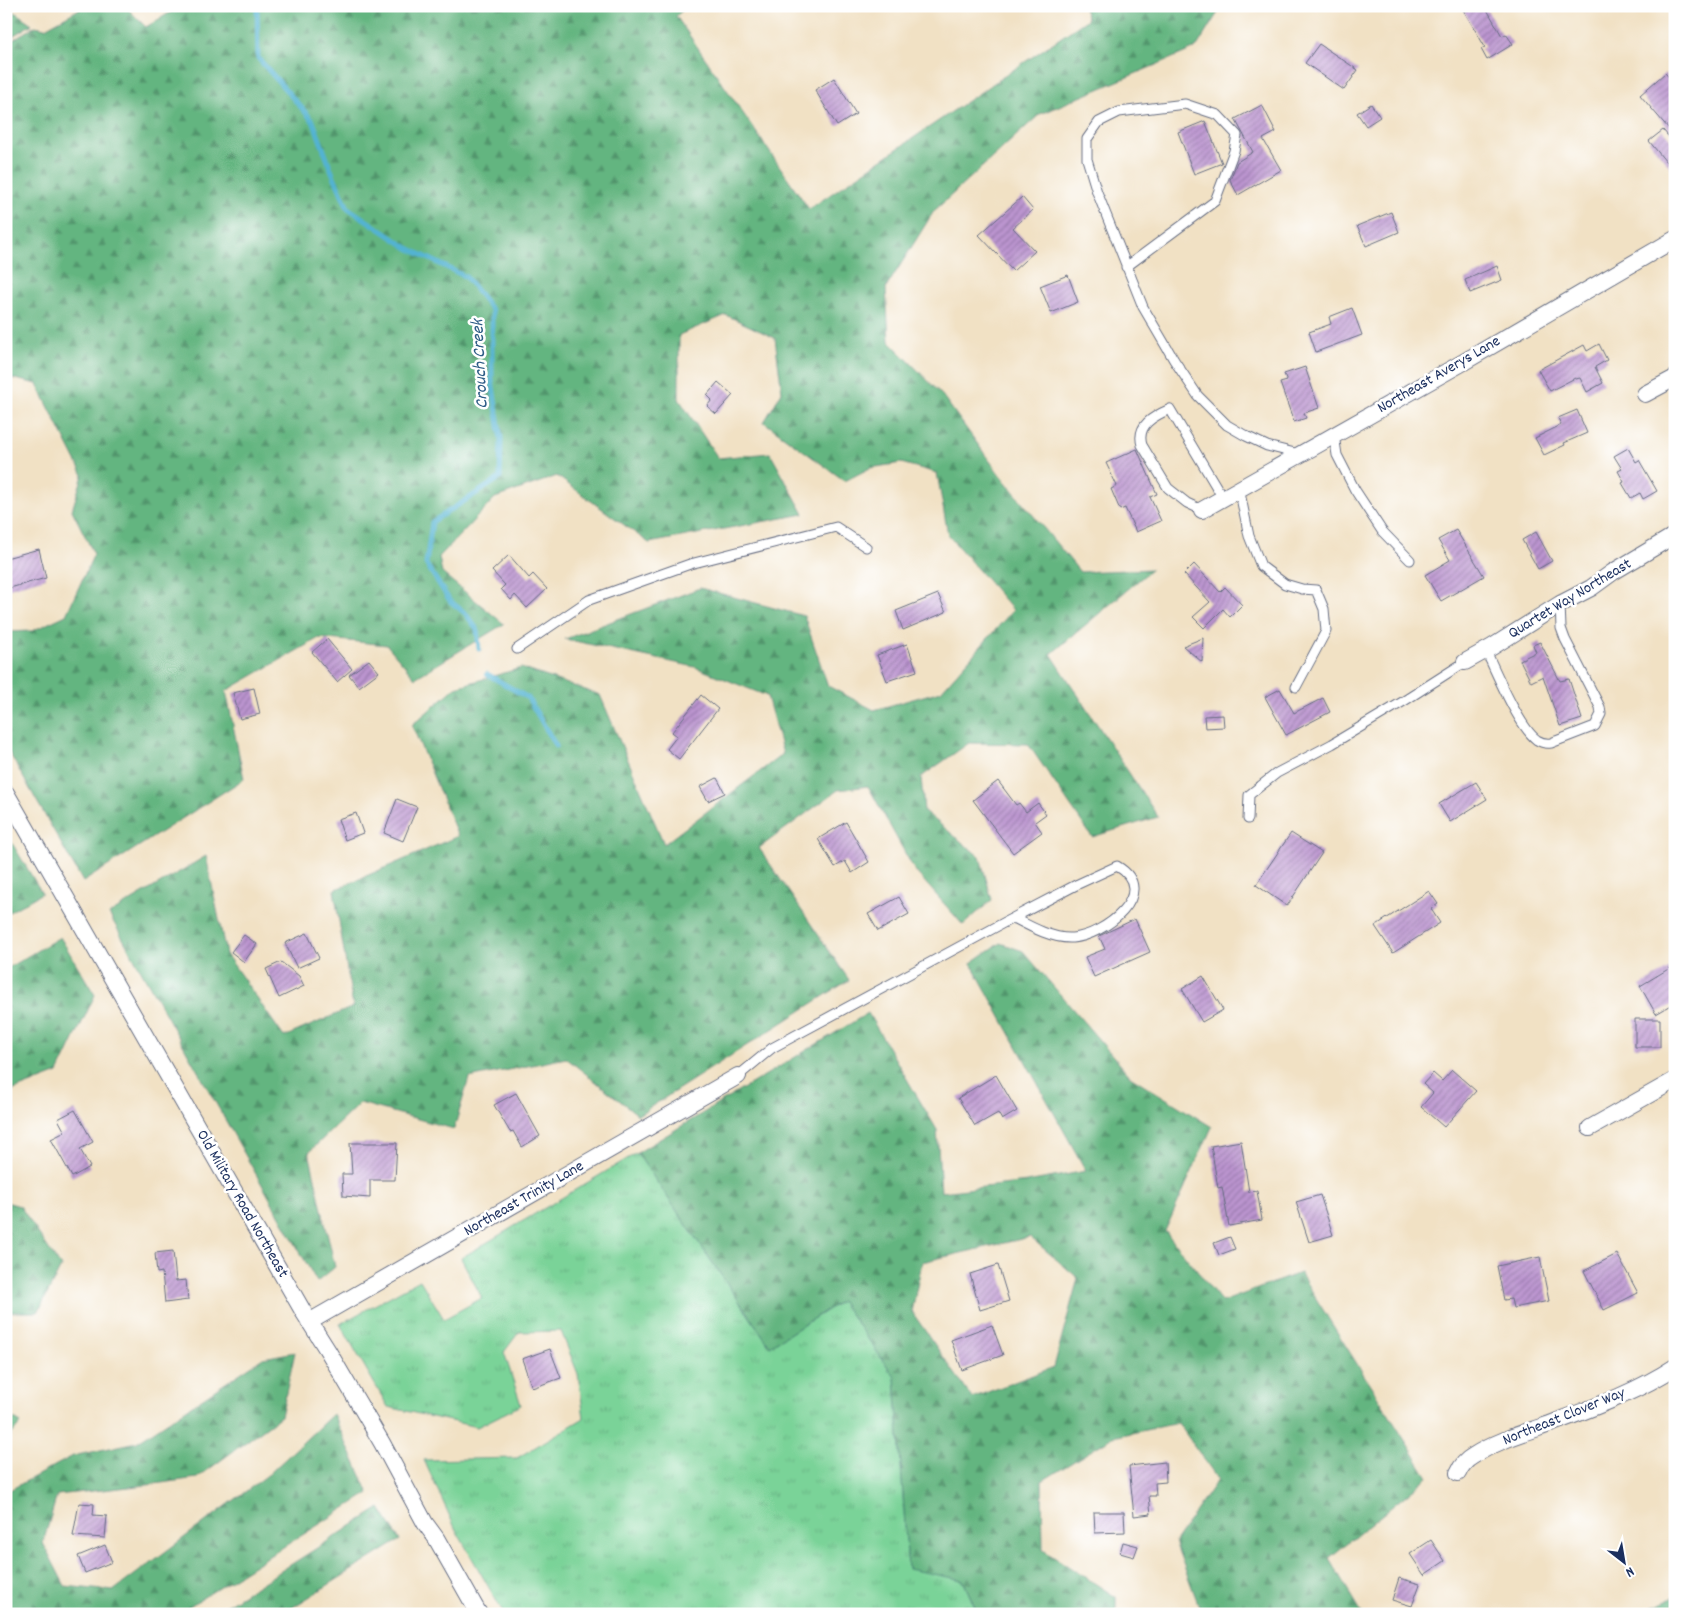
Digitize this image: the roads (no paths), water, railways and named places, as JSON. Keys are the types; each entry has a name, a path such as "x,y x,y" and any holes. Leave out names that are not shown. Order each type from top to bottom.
{"street":[{"name":"Northeast Averys Lane","path":"1202,510 1462,363 1675,239"},
{"path":"1645,394 1675,378"},
{"name":"Quartet Way Northeast","path":"1465,662 1675,536"},
{"name":"Old Military Road Northeast","path":"6,793 309,1322 328,1351 425,1523 436,1538 479,1614"},
{"name":"Northeast Trinity Lane","path":"309,1322 738,1076"},
{"path":"1590,1128 1675,1080"},
{"name":"Northeast Clover Way","path":"1458,1473 1467,1460 1475,1454 1505,1440 1648,1384 1675,1367"}],"lane":[{"path":"1126,267 1216,201 1234,151 1237,135 1218,115 1185,104 1119,112 1100,122 1087,139 1087,160 1126,267 1143,307 1198,396 1227,425 1246,436 1267,446 1300,454"},
{"path":"1202,510 1187,503 1168,488 1142,445 1141,431 1146,423 1155,415 1170,409 1223,498"},
{"path":"1334,435 1337,455 1355,490 1382,531 1410,560"},
{"path":"1239,488 1249,536 1261,566 1285,584 1302,589 1316,590 1324,609 1326,630 1296,687"},
{"path":"517,649 589,600 690,564 836,526 866,547"},
{"path":"1486,651 1516,711 1531,735 1538,741 1544,744 1551,743 1595,726 1601,714 1600,707 1560,628 1560,604"},
{"path":"1248,819 1249,795 1277,773 1340,739 1465,662"},
{"path":"738,1076 772,1048 1014,918 1078,884 1117,866 1130,878 1131,897 1126,909 1116,920 1085,936 1061,937 1042,931 1014,918"}],"waterway":[{"name":"Crouch Creek","path":"257,6 258,58 313,121 348,208 408,248 466,277 492,310 492,380 501,439 500,478 432,522 426,564 450,601 465,613 477,629 479,649"},
{"name":"Crouch Creek","path":"487,674 528,698 556,746"}]}
